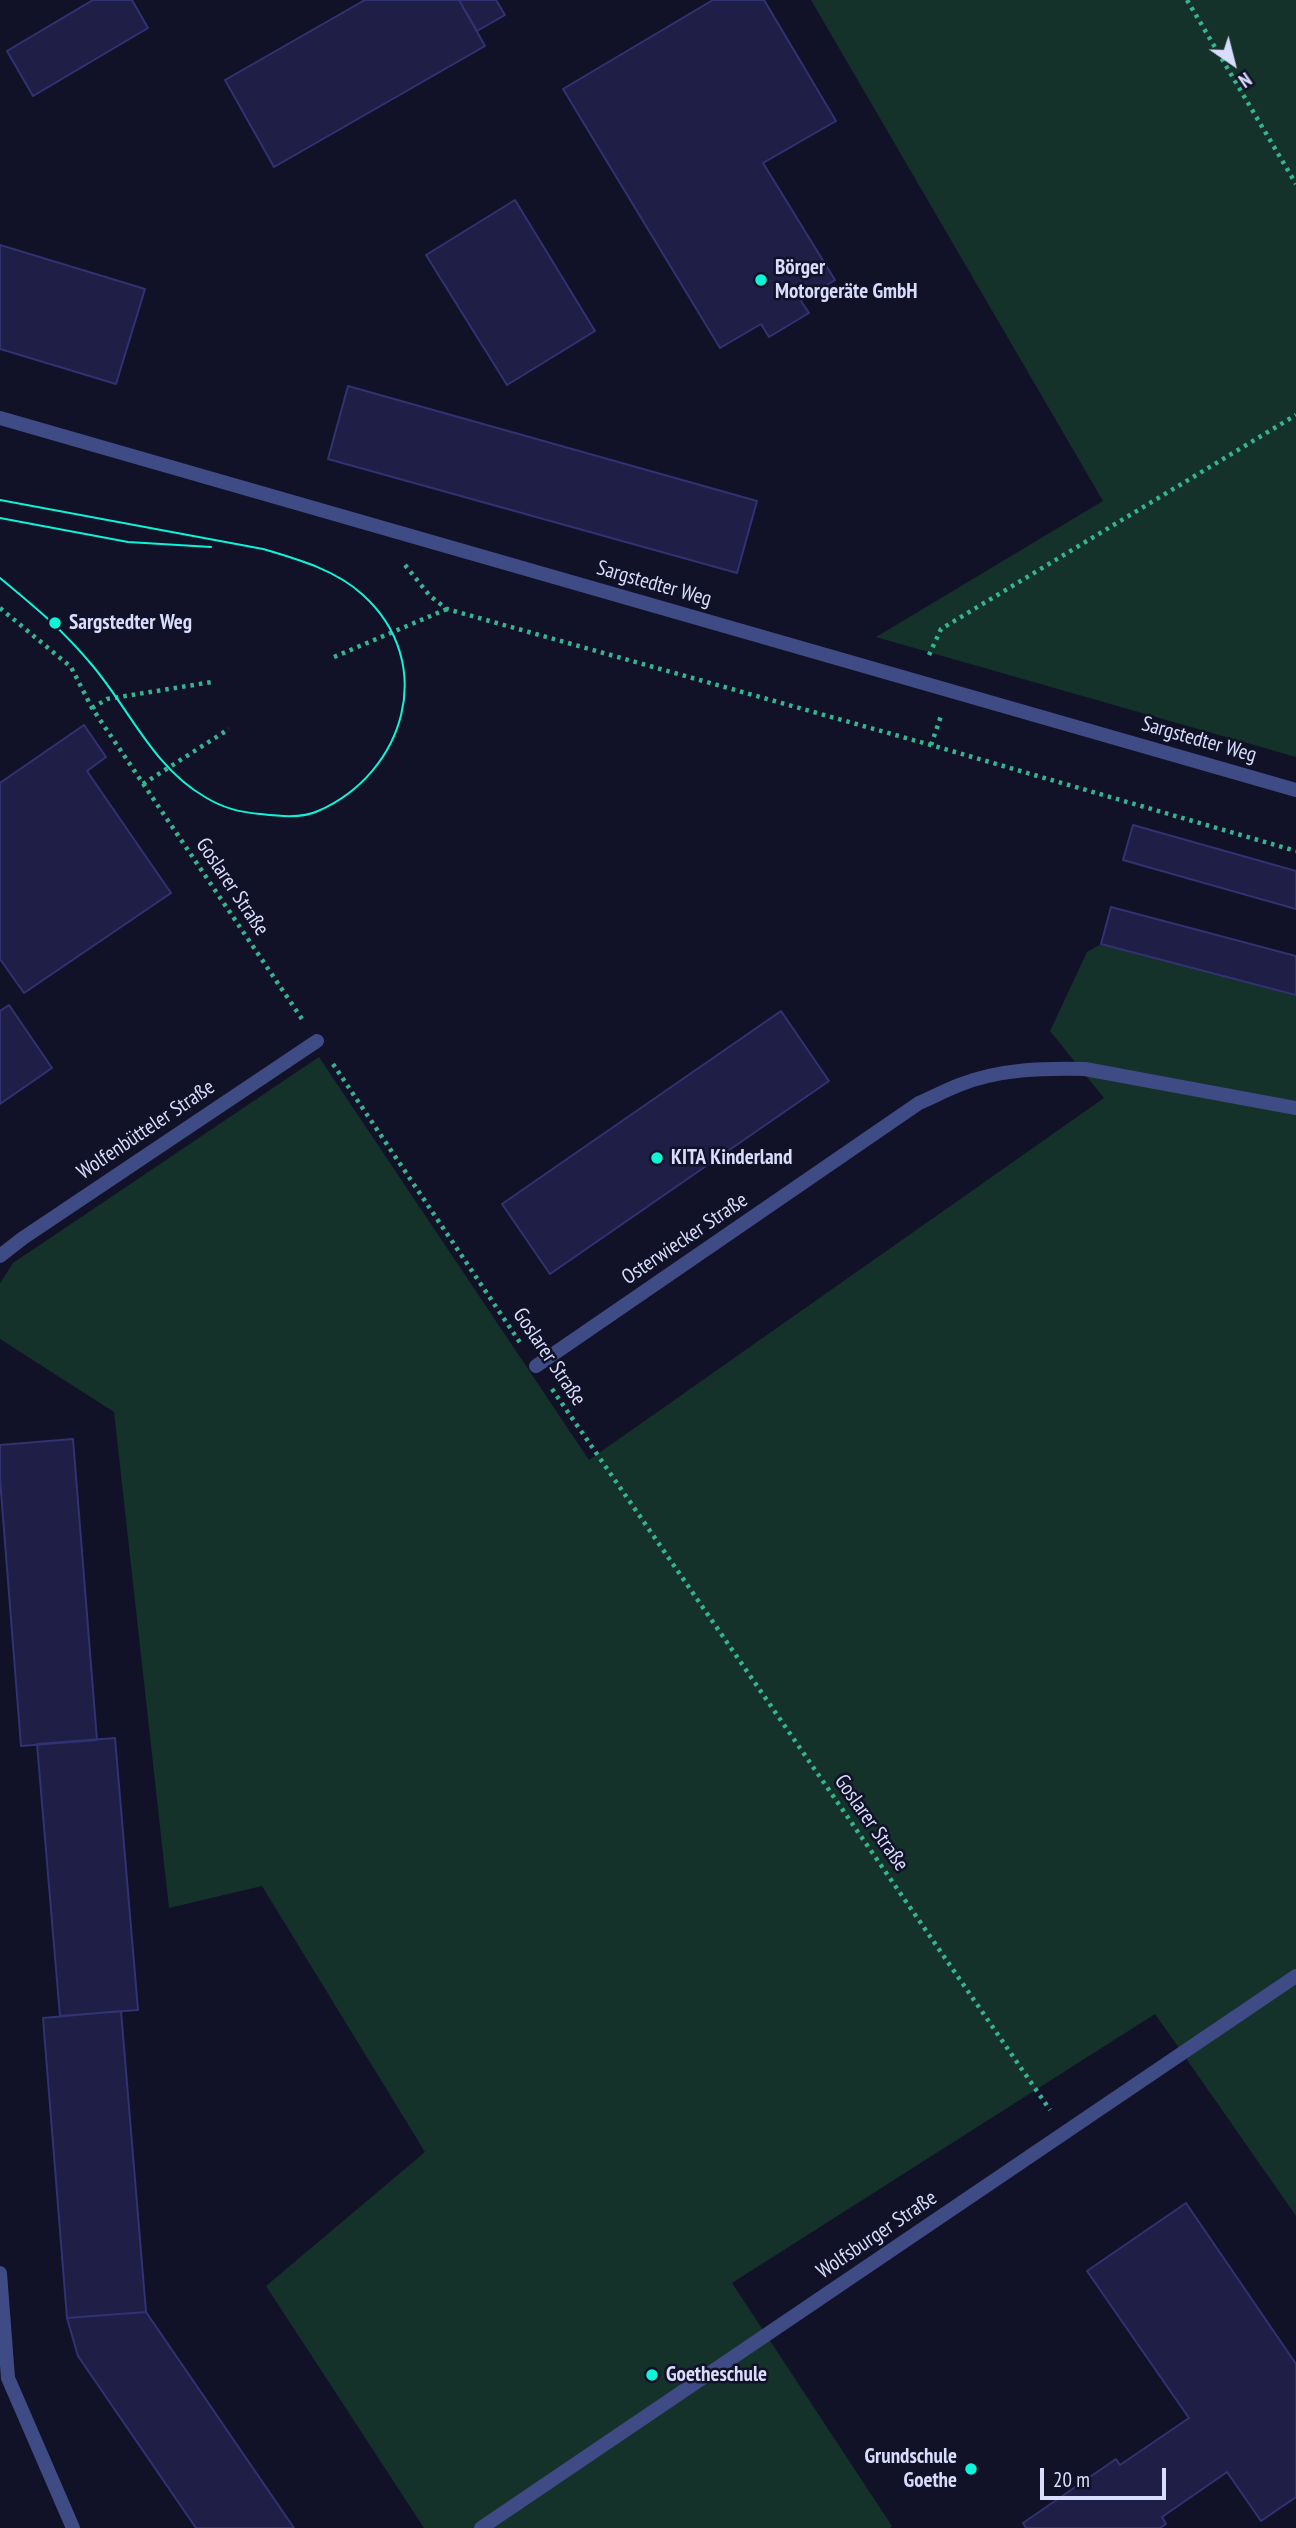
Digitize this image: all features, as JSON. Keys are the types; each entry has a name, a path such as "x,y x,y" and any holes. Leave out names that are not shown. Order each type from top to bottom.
{"street":[{"name":"Sargstedter Weg","path":"0,418 1296,790"},
{"name":"Wolfenbütteler Straße","path":"0,1256 34,1230 317,1041"},
{"name":"Osterwiecker Straße","path":"536,1366 919,1103 960,1084 1002,1073 1085,1069 1296,1108"},
{"name":"Wolfsburger Straße","path":"481,2528 1296,1976"},
{"path":"0,2273 8,2378 73,2528"}],"path":[{"path":"1187,0 1296,184"},
{"path":"917,682 941,629 1296,415"},
{"path":"401,533 396,552 430,596 446,610 944,749 1296,851"},
{"name":"Goslarer Straße","path":"0,608 71,667 92,708 536,1366 1065,2133"},
{"path":"334,657 446,610"},
{"path":"92,708 107,699 212,682"},
{"path":"143,784 229,729"}],"green space":[{"path":"811,0 1296,0 1296,757 876,637 1103,501"},
{"path":"1101,944 1296,995 1296,2216 1155,2014 732,2283 892,2526 890,2528 424,2528 266,2286 425,2152 262,1886 169,1908 114,1412 0,1339 0,1283 13,1263 319,1057 589,1460 1104,1098 1050,1031 1087,952"}],"building":[{"path":"93,0 132,0 148,28 33,96 7,51"},
{"path":"365,0 459,0 485,46 274,167 225,80"},
{"path":"459,0 496,0 505,15 477,31"},
{"path":"713,0 764,0 836,121 763,163 835,280 801,301 809,313 769,337 761,324 720,348 563,89"},
{"path":"515,200 595,331 507,385 426,255"},
{"path":"0,245 145,289 116,384 0,349"},
{"path":"348,386 757,501 737,573 328,459"},
{"path":"84,725 106,757 87,771 171,893 24,993 0,959 0,783"},
{"path":"1133,825 1296,871 1296,909 1123,860"},
{"path":"1111,907 1296,956 1296,995 1101,944"},
{"path":"9,1005 52,1068 0,1104 0,1011"},
{"path":"781,1011 829,1081 550,1274 502,1204"},
{"path":"73,1439 97,1740 21,1746 0,1479 0,1445"},
{"path":"115,1738 138,2010 60,2016 37,1744"},
{"path":"121,2011 146,2312 67,2318 43,2018"},
{"path":"1186,2203 1296,2364 1296,2497 1261,2521 1227,2472 1162,2517 1166,2524 1160,2528 1026,2528 1023,2523 1116,2459 1120,2465 1189,2418 1087,2271"},
{"path":"146,2312 294,2528 196,2528 78,2356 67,2318"}],"tram line":[{"path":"0,500 263,549 316,566 341,579 363,595 386,622 400,652 405,683 401,714 390,744 372,771 348,794 311,814 267,815 238,811 218,804 187,785 171,770 143,737 106,682 81,652 48,619 0,578"},
{"path":"0,518 128,542 211,547"}],"place":[{"name":"Börger Motorgeräte GmbH","path":"761,280"},
{"name":"Sargstedter Weg","path":"55,623"},
{"name":"KITA Kinderland","path":"657,1158"},
{"name":"Goetheschule","path":"652,2375"},
{"name":"Grundschule Goethe","path":"971,2469"}]}
